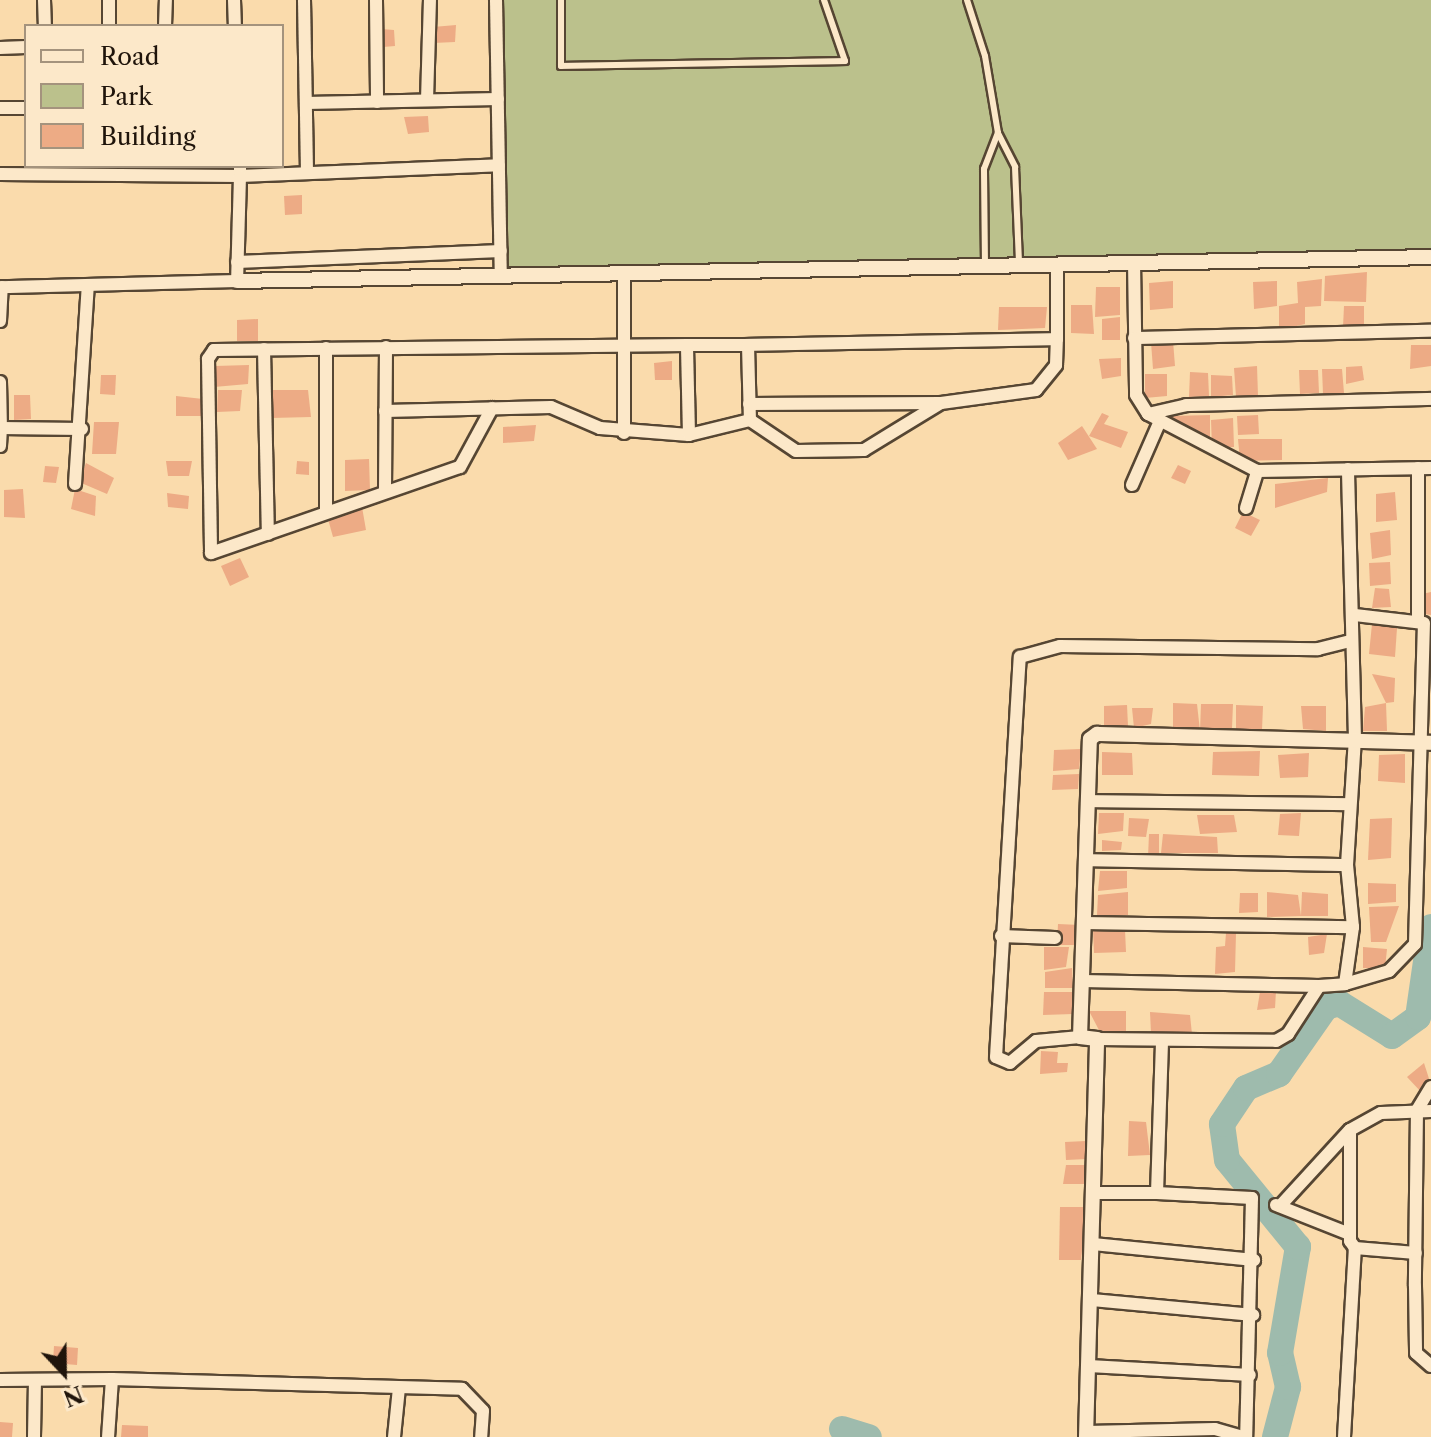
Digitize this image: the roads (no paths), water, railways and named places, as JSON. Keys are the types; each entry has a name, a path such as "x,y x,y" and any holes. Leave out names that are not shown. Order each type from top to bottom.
{"street":[{"path":"44,0 45,24"},
{"path":"109,0 109,24"},
{"path":"165,24 166,0"},
{"path":"234,0 235,24"},
{"path":"304,0 307,173"},
{"path":"376,0 377,102"},
{"path":"427,100 430,0"},
{"path":"496,0 501,274"},
{"path":"0,48 24,47"},
{"path":"306,103 498,99"},
{"path":"0,108 24,108"},
{"path":"0,174 162,171 307,173 499,165"},
{"path":"237,281 240,171"},
{"path":"237,262 501,251"},
{"path":"0,321 1,287 501,274 1431,257"},
{"path":"1083,981 1345,984 1389,971 1415,944 1428,743 1424,468 1257,471 1148,414 1136,395 1134,262"},
{"path":"749,404 941,403 1036,390 1056,365 1057,264"},
{"path":"624,272 624,433"},
{"path":"75,484 82,429 88,285"},
{"path":"1134,338 1431,331"},
{"path":"492,408 460,467 326,511 218,554 209,548 209,353 264,349 1057,339"},
{"path":"687,345 689,435"},
{"path":"748,345 750,420"},
{"path":"385,491 386,347"},
{"path":"326,348 326,511"},
{"path":"264,349 268,534"},
{"path":"0,382 0,446"},
{"path":"1148,414 1186,405 1431,399"},
{"path":"385,411 554,407 624,433 689,435 750,420 796,451 864,450 941,403"},
{"path":"1132,485 1160,421"},
{"path":"1,428 82,429"},
{"path":"1345,984 1353,927 1347,865 1348,804 1355,739 1349,641 1355,615 1348,469"},
{"path":"1246,508 1257,471"},
{"path":"1355,615 1424,623"},
{"path":"1319,986 1283,1039 1045,1038 1010,1063 997,1061 1001,936 1020,657 1060,646 1318,649 1349,641"},
{"path":"1080,1037 1088,746 1097,734 1428,743"},
{"path":"1087,801 1348,804"},
{"path":"1085,860 1347,865"},
{"path":"1084,923 1353,927"},
{"path":"1001,936 1055,938"},
{"path":"1095,1193 1252,1198 1253,1315 1245,1437 1215,1429 1086,1435 1097,1039"},
{"path":"1157,1193 1162,1040"},
{"path":"1431,1087 1417,1110 1415,1286 1416,1353 1431,1366"},
{"path":"1347,1233 1276,1205 1350,1130 1381,1113 1431,1111"},
{"path":"1344,1437 1355,1248 1347,1233 1350,1130"},
{"path":"1416,1171 1431,1172"},
{"path":"1416,1228 1431,1229"},
{"path":"1093,1244 1254,1260"},
{"path":"1355,1248 1416,1253"},
{"path":"1415,1286 1431,1287"},
{"path":"1092,1300 1253,1315"},
{"path":"1089,1366 1250,1375"},
{"path":"108,1437 112,1379"},
{"path":"0,1380 112,1379 462,1389 483,1411 481,1437"},
{"path":"34,1437 35,1381"},
{"path":"394,1437 399,1388"}],"lane":[{"path":"561,0 561,66 845,61 824,0"},
{"path":"967,0 985,56 998,133 1015,167 1020,265"},
{"path":"985,266 984,169 998,133"}],"waterway":[{"path":"1275,1437 1288,1387 1280,1353 1298,1247 1227,1160 1222,1124 1246,1088 1279,1074 1326,1007 1339,1003 1392,1036 1418,1017 1431,927"},
{"path":"842,1429 869,1437"}]}
